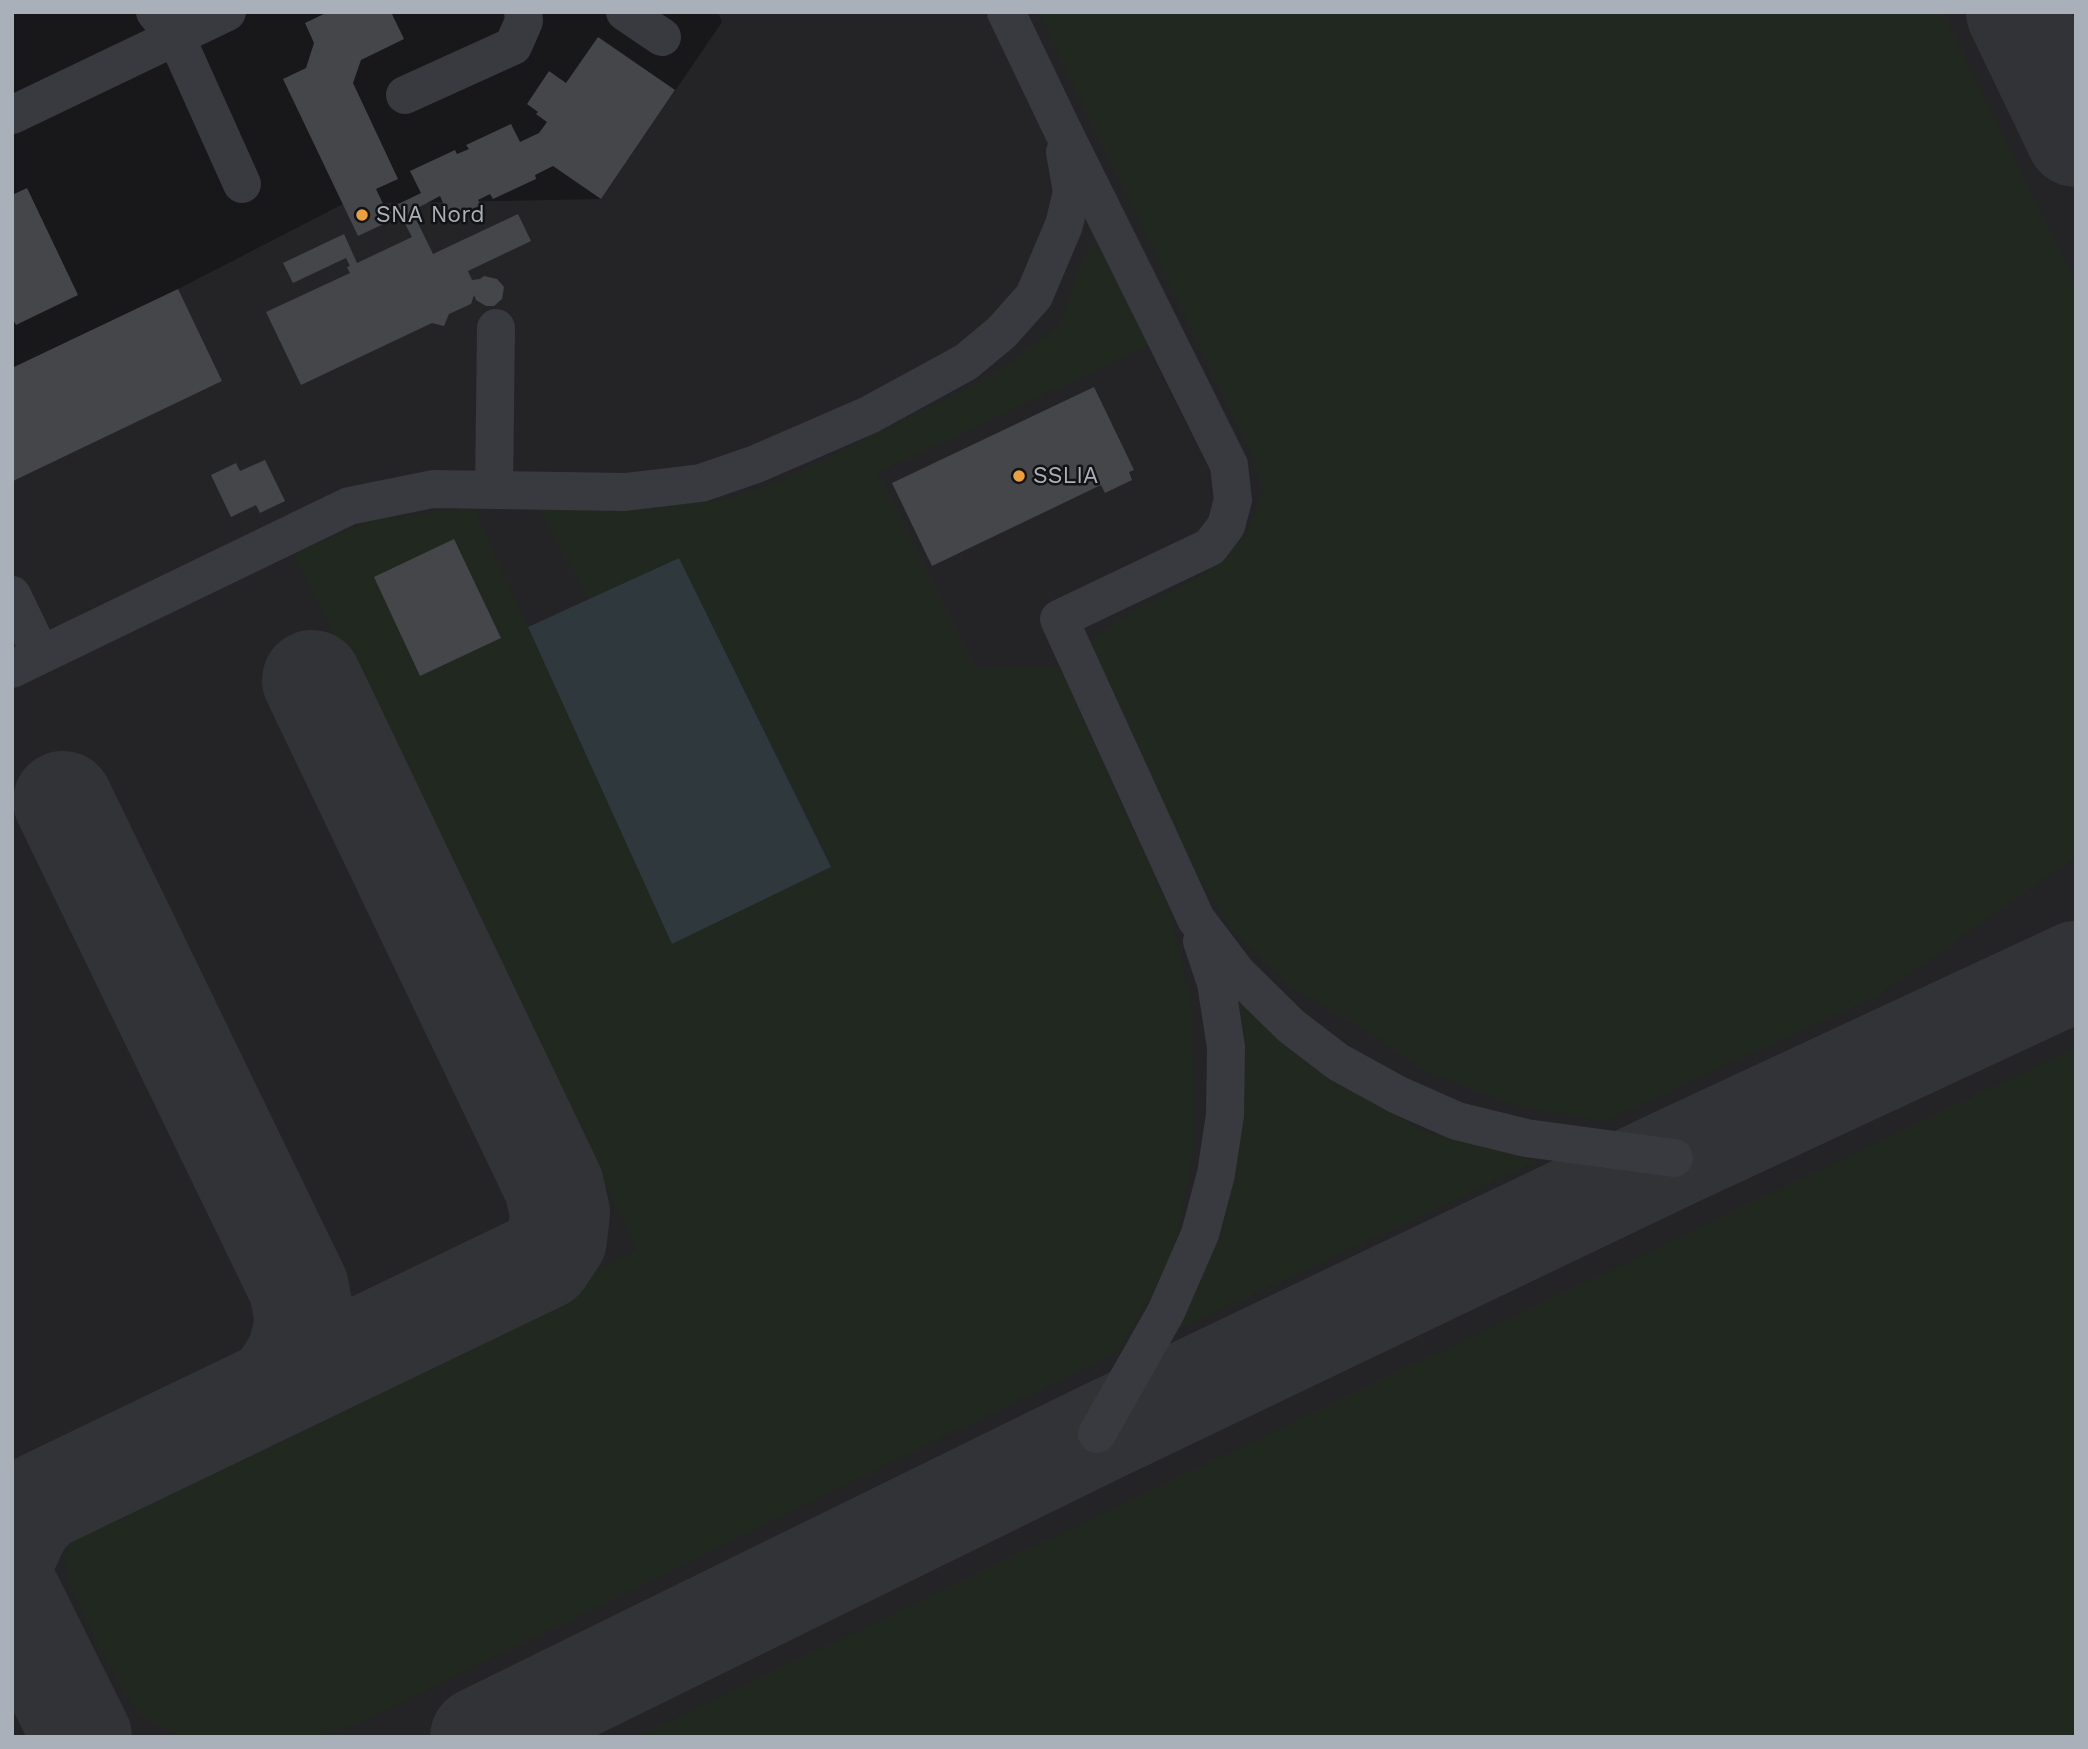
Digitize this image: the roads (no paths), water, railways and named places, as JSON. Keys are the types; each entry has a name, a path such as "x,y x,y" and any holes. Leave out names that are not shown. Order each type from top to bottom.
{"lane":[{"path":"12,115 165,25 227,12"},
{"path":"405,95 513,46 524,21 523,12"},
{"path":"625,12 662,37"},
{"path":"1006,12 1229,465 1233,500 1226,526 1210,547 1059,619 1196,919 1216,983 1226,1047 1226,1115 1216,1174 1200,1234 1166,1312 1097,1434"},
{"path":"165,25 242,184"},
{"path":"12,595 27,662 349,506 433,489 625,492 701,483 756,464 869,415 966,362 1002,332 1034,296 1065,225 1072,192 1062,129"},
{"path":"494,489 496,328"},
{"path":"1196,919 1237,972 1290,1026 1338,1062 1398,1096 1457,1121 1526,1138 1674,1158"}],"place":[{"name":"SNA Nord","path":"362,215"},
{"name":"SSLIA","path":"1019,476"}]}
